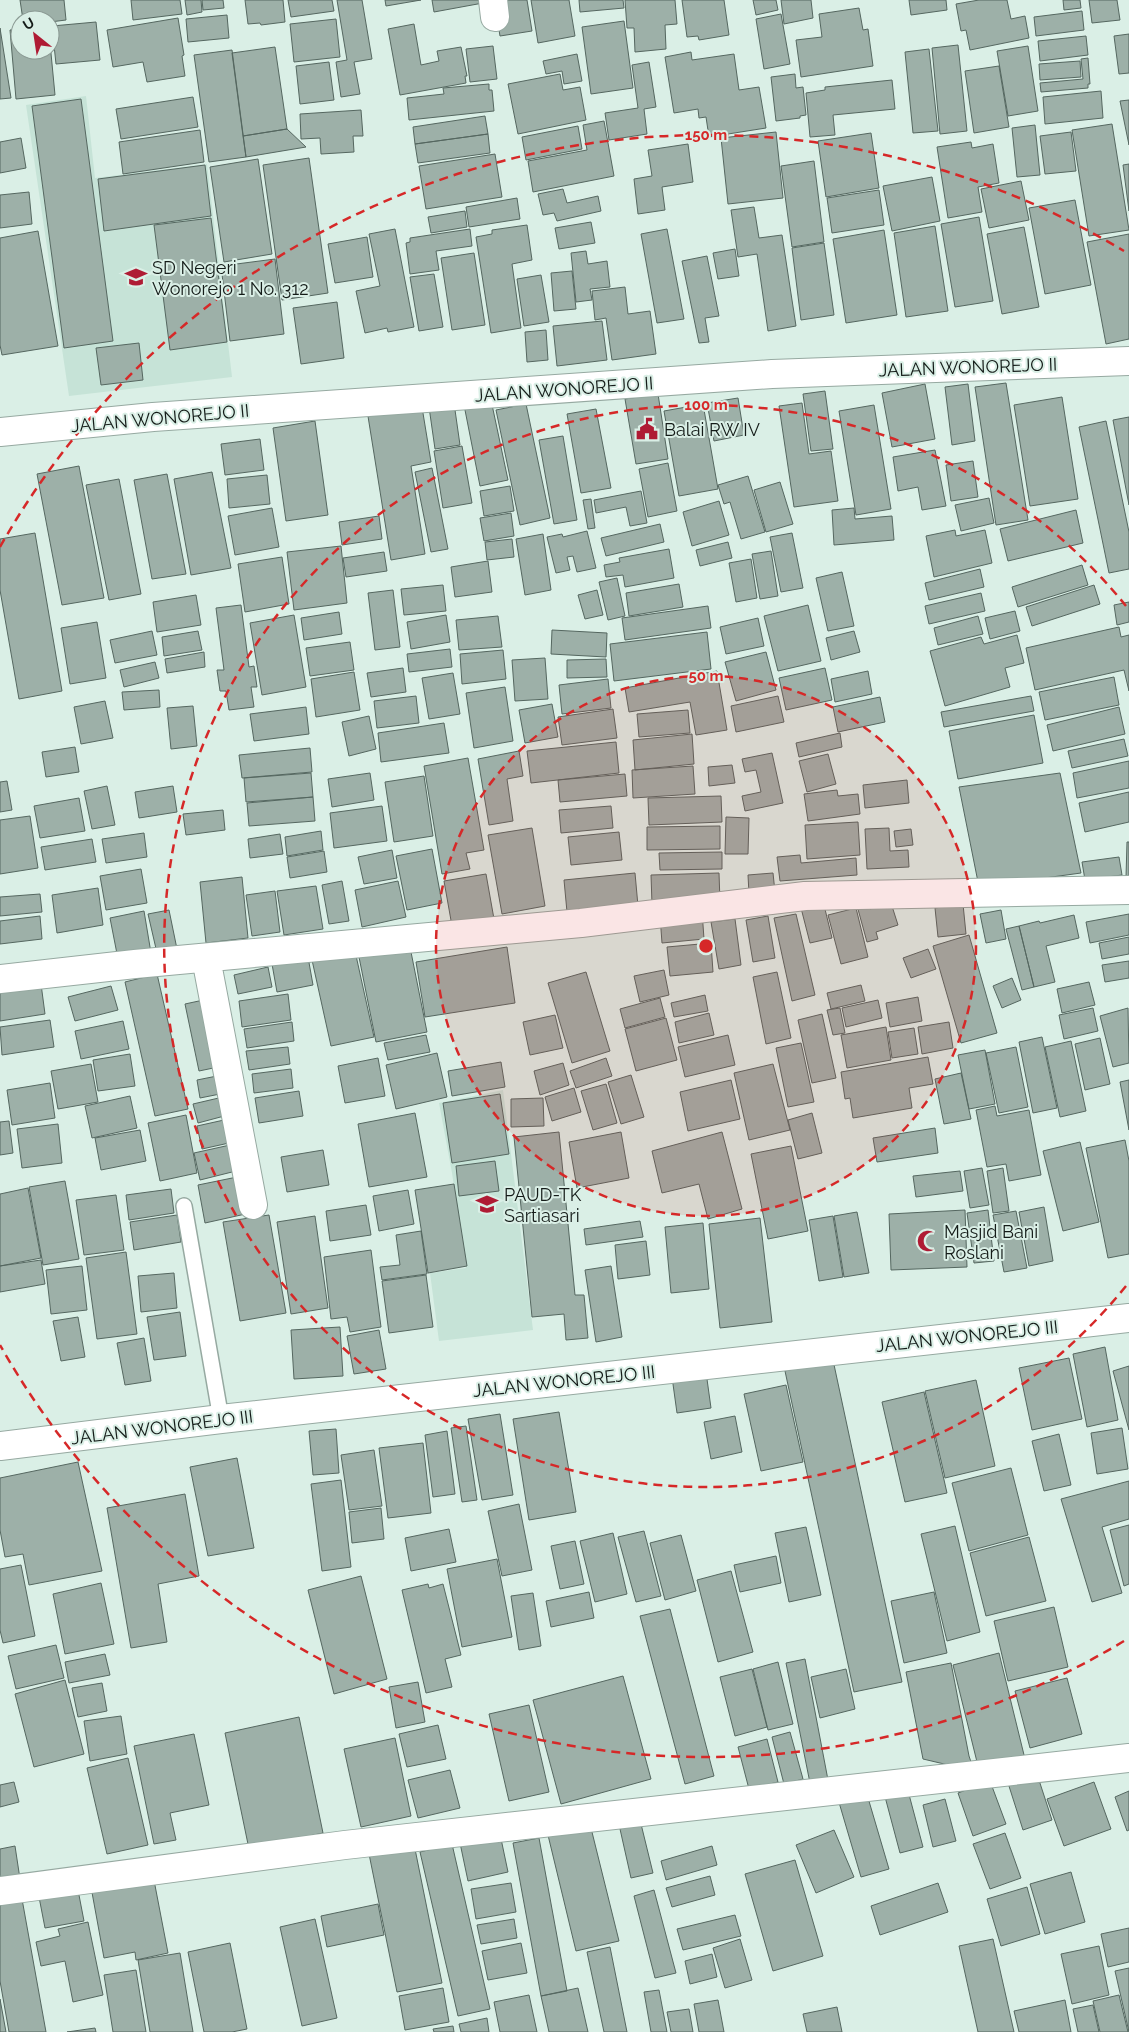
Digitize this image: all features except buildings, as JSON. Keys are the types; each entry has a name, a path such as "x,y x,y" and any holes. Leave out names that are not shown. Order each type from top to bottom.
{"street":[{"name":"JALAN WONOREJO II","path":"0,432 153,417 772,374 1129,361"},
{"path":"0,979 135,964 581,923 805,896 1129,890"},
{"path":"206,958 253,1204"},
{"name":"JALAN WONOREJO III","path":"0,1446 221,1419 1129,1318"},
{"path":"0,1891 345,1845 1129,1758"}],"lane":[{"path":"184,1206 221,1419"}],"shaded area":[{"name":"SD Negeri Wonorejo 1 No. 312","path":"86,96 95,178 207,164 232,377 69,396 26,105"},
{"name":"PAUD-TK Sartiasari","path":"503,1090 533,1330 439,1341 430,1273 466,1268 452,1173 439,1103"}],"place":[{"name":"SD Negeri Wonorejo 1 No. 312","path":"136,277"},
{"name":"Balai RW IV","path":"647,429"},
{"name":"PAUD-TK Sartiasari","path":"487,1204"},
{"name":"Masjid Bani Roslani","path":"928,1241"}]}
